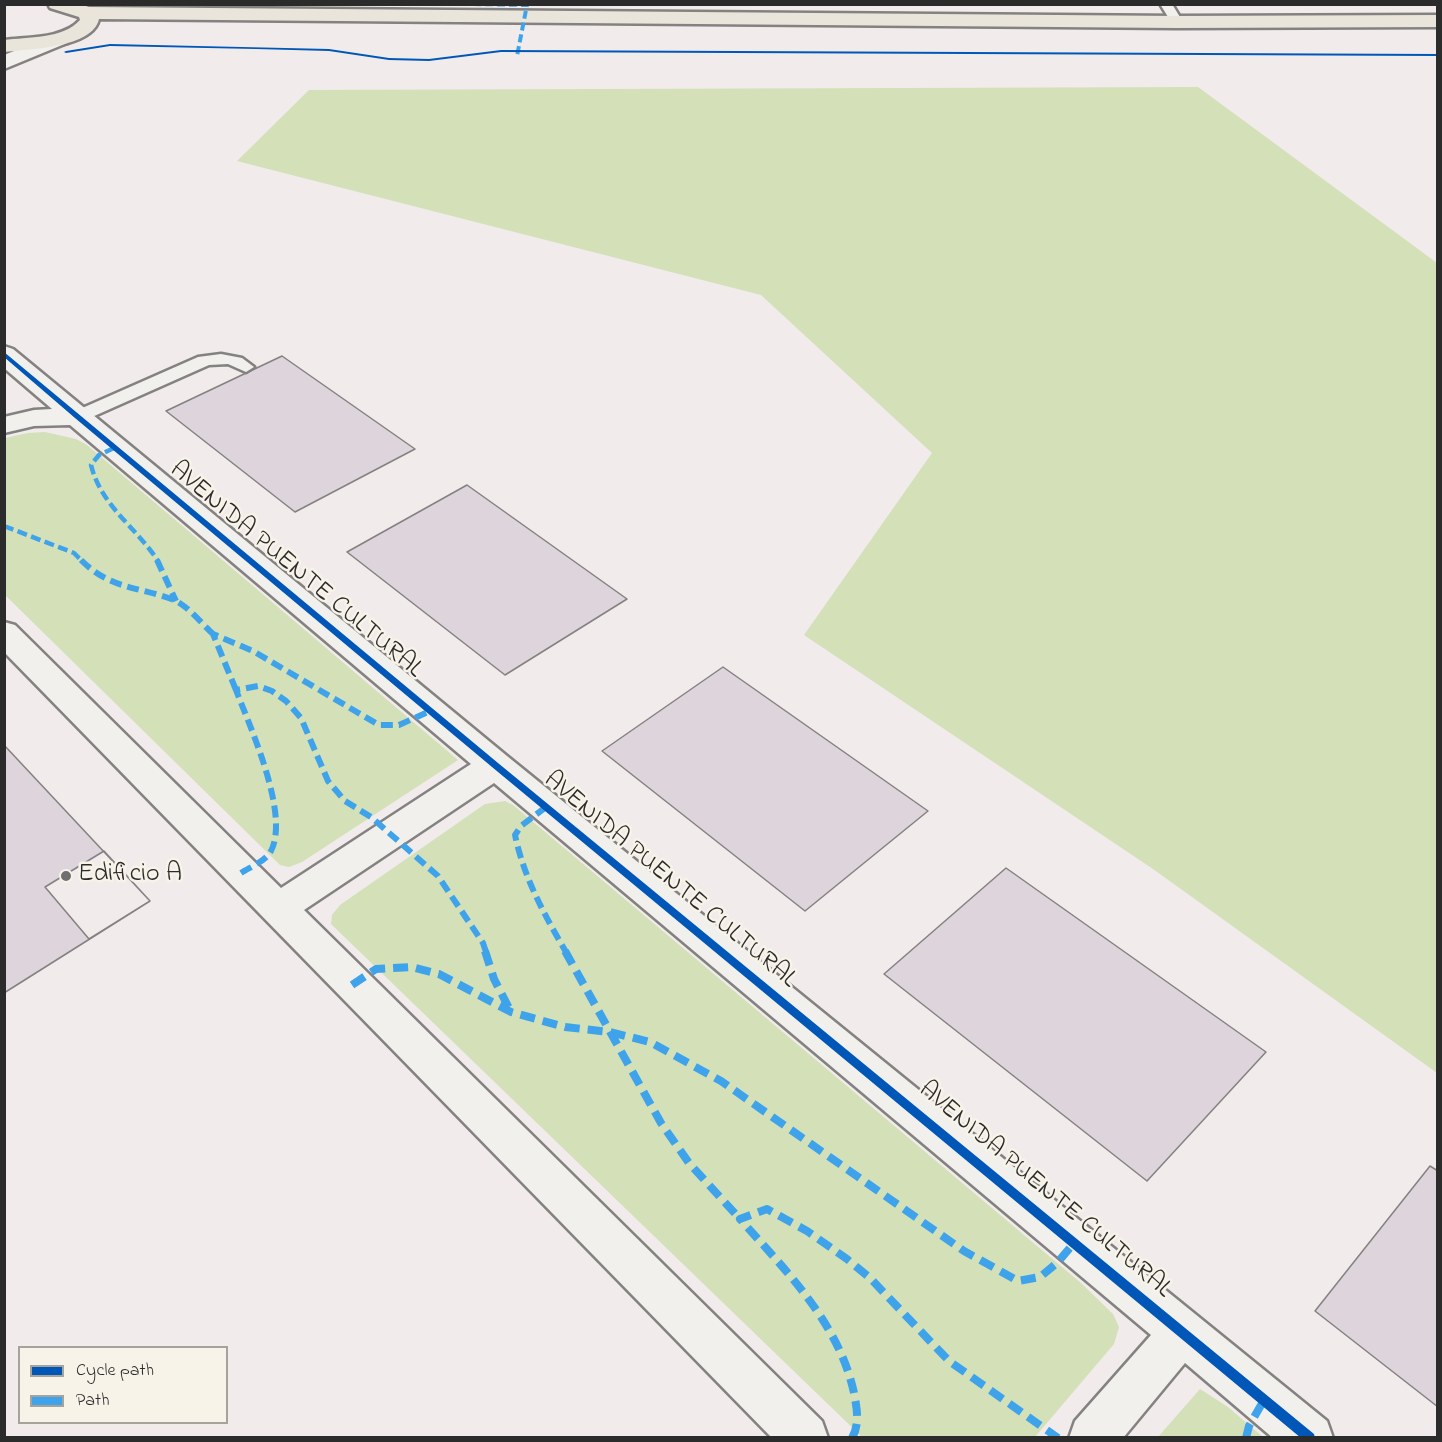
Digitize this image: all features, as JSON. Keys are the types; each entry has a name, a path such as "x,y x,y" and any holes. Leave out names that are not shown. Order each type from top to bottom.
{"main road":[{"path":"57,4 88,13 1177,22 1437,21"},
{"path":"81,32 90,21 88,13"},
{"path":"4,46 60,39 81,32 1437,39"}],"street":[{"path":"4,63 60,39"},
{"name":"AVENIDA PUENTE CULTURAL","path":"4,354 495,765 1310,1437"},
{"path":"4,425 34,418 77,417"},
{"path":"4,633 805,1437"},
{"path":"277,909 495,765"},
{"path":"1092,1437 1182,1332"}],"lane":[{"path":"1166,4 1177,22"},
{"path":"77,417 204,361 227,358 246,367"}],"green space":[{"path":"1198,87 1437,263 1437,1073 1153,869 804,635 932,453 761,295 237,161 309,90"},
{"path":"45,432 76,439 87,445 458,760 302,862 289,867 280,865 5,595 5,438"},
{"path":"505,801 513,805 1081,1283 1113,1314 1119,1327 1114,1344 1035,1437 862,1437 331,924 332,915 340,905 485,804"},
{"path":"1200,1389 1228,1407 1263,1437 1158,1437"}],"building":[{"path":"282,356 415,449 295,512 166,411"},
{"path":"467,485 627,599 505,675 347,552"},
{"path":"723,667 928,811 805,911 602,751"},
{"name":"Edificio A","path":"4,745 150,901 4,993"},
{"path":"104,851 150,901 89,939 45,887"},
{"path":"1006,868 1266,1052 1147,1181 884,974"},
{"path":"1430,1166 1438,1171 1438,1407 1315,1311"}],"marked path":[{"path":"473,4 527,5 517,56"},
{"path":"114,448 99,455 91,465 94,478 107,501 151,551 176,601"},
{"path":"4,526 74,553 93,572 120,586 176,601 213,634"},
{"path":"236,690 213,634 253,651 379,725 399,725 430,711"},
{"path":"241,873 269,854 276,836 276,816 266,771 236,690 258,686 272,691 286,701 301,718 328,781 345,801 371,817 438,876 483,943 494,979 511,1012"},
{"path":"546,807 521,826 515,835 532,891 636,1082 661,1123 689,1163 740,1219"},
{"path":"352,985 376,969 411,967 439,974 511,1012 565,1027 610,1032 650,1042 721,1081 964,1251 1018,1281 1040,1277 1057,1263 1074,1243"},
{"path":"852,1438 857,1425 857,1407 850,1375 841,1350 812,1303 740,1219 767,1209 834,1249 870,1278 949,1361 1032,1417 1058,1438"},
{"path":"1246,1438 1249,1426 1264,1400"}],"cycle path":[{"path":"66,52 110,45 256,48 329,50 389,59 429,60 501,51 1438,55"},
{"path":"4,354 495,765 1310,1438"}],"place":[{"name":"Edificio A","path":"66,876"}]}
